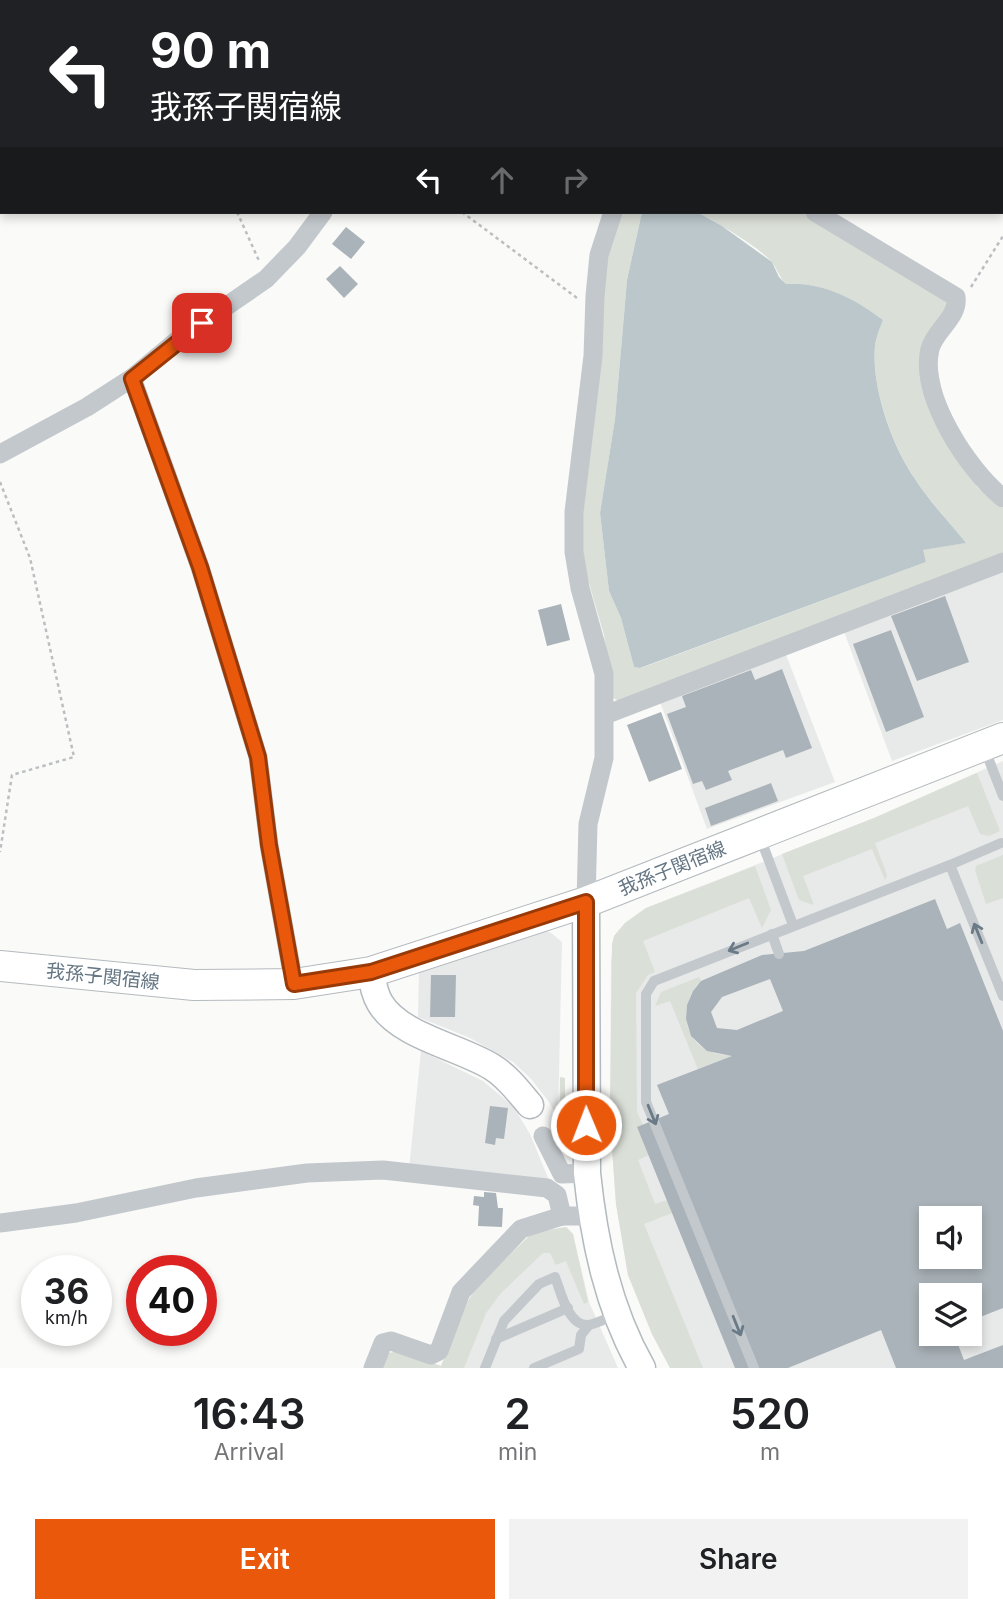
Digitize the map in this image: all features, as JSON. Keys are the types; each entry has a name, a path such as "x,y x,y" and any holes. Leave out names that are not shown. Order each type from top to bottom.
{"main road":[{"name":"我孫子関宿線","path":"0,966 194,985 294,984 371,972 586,902 993,742"}],"street":[{"path":"0,454 87,407 132,379 180,338 267,279 297,247 322,214"},
{"path":"612,214 599,255 593,356 574,512 574,552 580,588 604,674 605,715 604,758 588,824 587,1173 598,1255 617,1314 642,1368"},
{"path":"818,214 953,294 957,302 931,348 929,360 938,405 958,448 986,485 1003,498"},
{"path":"132,379 200,567 258,757 269,845 294,984"},
{"path":"605,715 1003,562"},
{"path":"371,972 374,991 392,1018 495,1069 530,1105"},
{"path":"543,1136 562,1174 587,1173"},
{"path":"0,1223 76,1213 196,1188 307,1173 383,1170 547,1188 557,1195 562,1216"},
{"path":"373,1368 383,1343 391,1341 431,1355 439,1351 461,1292 521,1229 562,1216 591,1216"}],"lane":[{"path":"993,742 1003,796"},
{"path":"759,834 793,925"},
{"path":"754,1368 646,1102 646,994 654,981 1001,844"},
{"path":"950,865 1003,996"},
{"path":"772,934 779,954"},
{"path":"486,1367 504,1321 539,1283 555,1277 575,1320 589,1325"},
{"path":"496,1339 568,1308"},
{"path":"534,1368 579,1349 581,1335 589,1325 617,1314"}],"path":[{"path":"238,214 267,279"},
{"path":"465,214 594,312"},
{"path":"957,302 968,293 1003,236"},
{"path":"0,482 30,558 74,757 12,775 0,852"}],"shaded area":[{"path":"618,214 642,214 627,280 615,419 600,513 609,591 621,618 634,667 641,668 926,562 922,550 965,543 915,479 891,433 876,379 876,343 883,320 837,293 812,285 786,284 764,254 701,214 805,214 945,298 948,305 930,330 953,449 978,488 1003,508 1003,554 618,701 612,697 604,635 579,549 605,256"},
{"path":"642,214 701,214 772,262 779,277 786,284 812,285 838,293 883,320 876,343 876,379 891,433 915,479 966,543 923,550 926,562 640,668 634,667 621,618 609,591 600,513 615,419 627,280"},
{"path":"1003,568 1003,720 892,761 843,629"},
{"path":"785,652 835,782 707,829 659,699"},
{"path":"1003,761 1003,1368 670,1368 652,1334 628,1275 616,1204 610,1119 611,962 614,936 625,923 646,908 874,818"},
{"path":"977,773 1000,831 989,836 980,834 968,806 875,843 887,875 885,880 872,849 803,876 814,905 799,900 782,854"},
{"path":"1003,855 1003,898 986,904 976,866"},
{"path":"755,866 771,910 762,928 749,898 643,941 655,972 648,975 636,993 637,1112 643,1125 649,1155 638,1160 655,1204 667,1200 672,1213 644,1224 703,1368 670,1368 652,1334 628,1275 616,1204 610,1119 612,944 614,936 625,923 646,908"},
{"path":"544,931 562,942 558,1119 531,1079 513,1062 470,1038 418,1017 419,970"},
{"path":"699,977 701,981 694,989 687,1007 687,1026 697,1043 708,1051 732,1056 698,1069 670,1001 655,1006 661,992"},
{"path":"421,1051 483,1081 513,1106 530,1134 551,1185 409,1169"},
{"path":"560,1077 565,1078 565,1153 559,1142"},
{"path":"566,1227 573,1234 589,1302 618,1368 382,1368 397,1351 441,1366 469,1299"},
{"path":"566,1227 573,1234 588,1302 584,1304 566,1261 556,1265 550,1253 543,1253 501,1293 486,1313 464,1368 382,1368 389,1353 397,1351 441,1366 469,1299 477,1287 530,1235"}],"building":[{"path":"346,227 365,242 351,259 332,244"},
{"path":"340,266 358,284 344,298 326,279"},
{"path":"945,596 969,662 917,681 891,616"},
{"path":"561,604 570,640 547,646 538,610"},
{"path":"891,630 924,717 886,732 853,644"},
{"path":"782,669 812,748 786,758 783,750 728,771 732,780 706,790 702,781 693,784 667,714 686,707 682,696 751,670 755,680"},
{"path":"661,712 682,769 649,782 627,725"},
{"path":"771,783 778,801 711,826 705,808"},
{"path":"935,899 947,929 960,923 1003,1031 1003,1308 982,1316 982,1283 919,1283 919,1346 959,1346 964,1360 1003,1345 1003,1368 896,1368 881,1330 788,1368 735,1368 637,1127 669,1114 657,1085 732,1056 707,1051 691,1036 686,1019 687,1005 701,981 762,955 804,951","holes":["770,979 783,1011 737,1030 717,1028 711,1012 722,997"]},
{"path":"431,975 456,975 455,1017 430,1017"},
{"path":"490,1106 508,1108 504,1139 496,1138 495,1145 485,1143"},
{"path":"484,1192 496,1193 498,1208 503,1208 502,1227 478,1226 479,1206 473,1205 474,1196 484,1197"}],"route":[{"path":"202,323 132,379 200,567 258,757 269,845 294,984 371,972 586,902 586,1125"}]}
